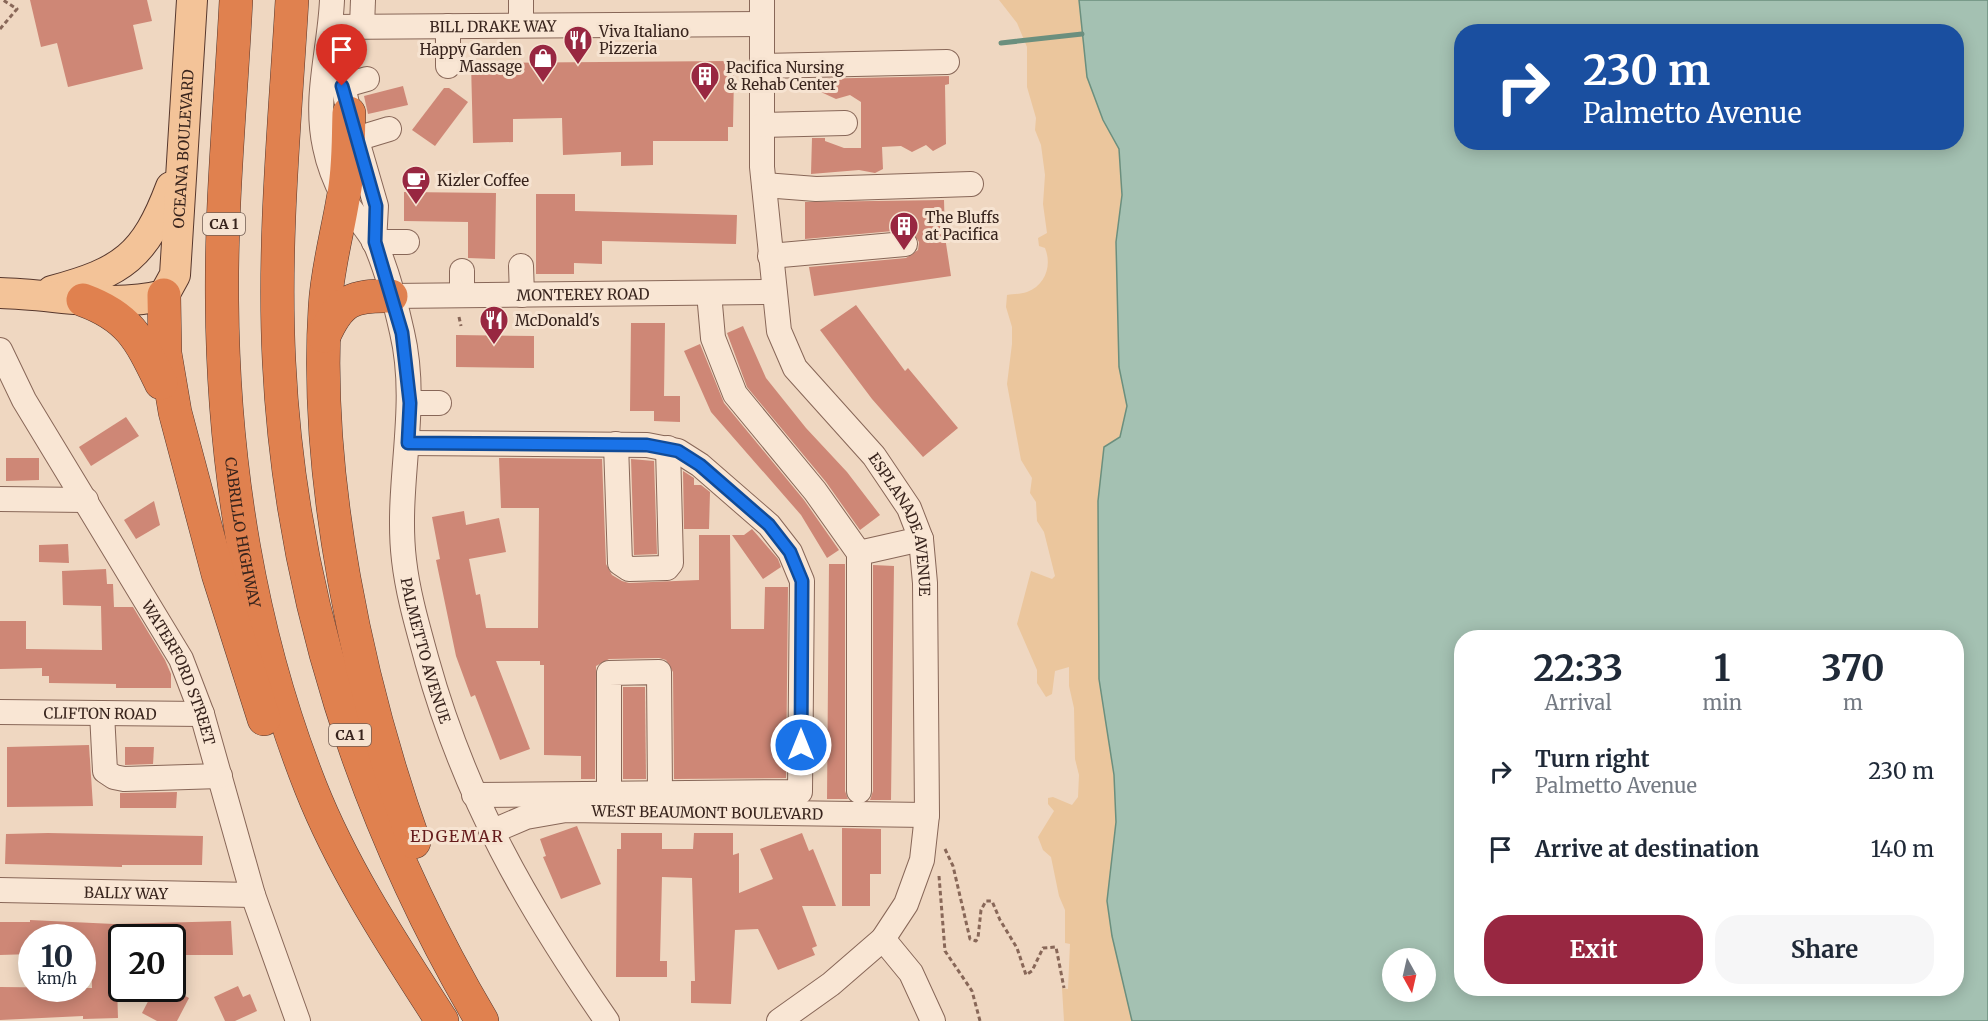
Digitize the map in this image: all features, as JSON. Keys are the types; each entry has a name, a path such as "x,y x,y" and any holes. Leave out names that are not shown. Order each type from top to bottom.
{"highway":[{"name":"CABRILLO HIGHWAY","path":"236,0 222,260 222,335 229,430 240,523 254,597 282,707 311,790 369,904 442,1021"},
{"name":"CA 1","path":"292,0 279,209 278,324 285,436 302,551 328,663 363,771 419,903 479,1017"},
{"path":"349,113 344,198 329,267 324,336 328,450 341,545 359,644 400,803 479,1017"},
{"path":"164,295 165,353 175,411 212,552 274,746 311,790"},
{"path":"324,336 338,310 347,302 359,297 391,296"},
{"path":"82,300 123,320 140,339 175,411"}],"main road":[{"name":"OCEANA BOULEVARD","path":"164,295 175,275 192,0"},
{"path":"41,294 87,281 116,269 143,244 158,221 181,162"},
{"path":"0,293 41,294 82,300 140,301 164,295"}],"street":[{"name":"PALMETTO AVENUE","path":"332,0 331,27 320,87 325,146 344,198 375,242"},
{"path":"362,26 363,0"},
{"path":"521,0 521,25"},
{"name":"BILL DRAKE WAY","path":"331,27 521,25 649,11 762,12"},
{"name":"ESPLANADE AVENUE","path":"762,12 764,185 773,292 779,331 795,368 874,456 909,508 921,539 925,582 927,815 922,860 906,904 883,939 831,984 779,1021"},
{"path":"448,26 448,66"},
{"name":"PALMETTO AVENUE","path":"331,27 349,113 376,206 375,242 402,333 410,403 402,531 409,590 431,676 447,727 491,832 544,928 607,1021"},
{"path":"762,66 946,62"},
{"path":"367,79 349,113 389,129"},
{"path":"762,125 845,123"},
{"path":"764,185 816,189 970,184"},
{"path":"375,242 407,242"},
{"path":"770,256 905,244"},
{"path":"521,266 522,295"},
{"path":"462,271 462,295"},
{"name":"MONTEREY ROAD","path":"391,296 773,292"},
{"path":"709,293 713,338 735,394 816,491 859,553 860,791"},
{"name":"WATERFORD STREET","path":"0,350 24,400 182,659 202,714 253,895 298,1021"},
{"path":"410,403 439,403"},
{"path":"408,443 616,444 647,445 678,451 700,465 769,525 790,552 802,581 800,792 474,795"},
{"path":"616,444 620,563 628,569 668,568 671,562 668,448"},
{"path":"0,499 86,500"},
{"path":"859,553 921,539"},
{"path":"609,794 609,673 619,672 659,672 660,793"},
{"name":"CLIFTON ROAD","path":"0,712 202,714"},
{"path":"102,713 105,771 114,777 124,779 220,776"},
{"name":"WEST BEAUMONT BOULEVARD","path":"491,832 526,817 566,810 927,815"},
{"name":"BALLY WAY","path":"0,890 253,895"},
{"path":"883,939 911,973 933,1021"}],"path":[{"path":"0,30 17,9 3,0"},
{"path":"927,815 951,859 970,939 976,941 978,938 981,910 986,901 992,901 1017,948 1026,975 1032,971 1043,948 1056,947 1064,988"},
{"path":"939,875 945,951 972,991 980,1021"}],"sand":[{"path":"999,0 1079,0 1087,77 1103,120 1119,149 1122,195 1116,242 1119,367 1127,406 1120,437 1098,501 1099,679 1114,775 1116,822 1107,901 1112,936 1132,1021 1064,1021 1062,988 1068,989 1070,944 1065,943 1065,910 1059,896 1051,857 1043,850 1038,837 1054,811 1048,804 1048,798 1053,797 1072,805 1078,797 1079,775 1075,759 1074,708 1069,686 1069,667 1055,671 1052,694 1046,697 1037,683 1037,670 1017,624 1031,571 1052,579 1055,576 1044,532 1037,521 1036,502 1030,493 1032,478 1021,460 1007,384 1012,327 1006,307 1007,295 1027,292 1039,285 1046,274 1048,261 1045,248 1039,246 1038,238 1047,233 1043,204 1045,175 1041,145 1035,130 1036,118 1027,87 1027,47 1017,23"}],"shaded area":[{"path":"1079,0 1988,0 1988,1021 1132,1021 1112,936 1107,901 1116,822 1114,775 1099,679 1098,501 1104,447 1120,437 1127,406 1119,367 1116,242 1122,195 1119,149 1103,120 1087,77"}],"building":[{"path":"30,0 147,0 152,21 133,25 143,69 68,87 57,43 41,47"},
{"path":"729,61 729,75 734,75 733,127 728,127 728,141 653,141 653,165 621,166 621,152 563,155 562,118 513,119 513,142 473,143 471,63"},
{"path":"949,76 949,84 945,85 946,144 933,151 926,145 912,152 901,146 882,147 883,169 875,173 859,170 811,174 812,138 825,138 825,141 844,148 861,148 861,102 850,95 836,99 810,87 810,79"},
{"path":"403,86 408,105 368,114 364,96"},
{"path":"444,88 449,88 468,102 435,146 412,130"},
{"path":"404,192 496,193 495,259 468,258 468,222 404,221"},
{"path":"536,194 575,194 575,211 737,215 736,244 602,241 602,264 574,263 574,274 536,274"},
{"name":"The Bluffs at Pacifica","path":"944,200 945,237 951,276 814,296 809,267 906,258 918,250 919,242 912,231 904,230 805,239 805,202"},
{"path":"856,305 905,371 908,368 958,428 923,457 872,399 820,330"},
{"path":"631,323 665,323 664,396 680,396 680,422 654,421 654,411 630,411"},
{"path":"743,326 766,378 806,428 847,472 880,515 860,530 826,482 747,387 727,333"},
{"path":"456,335 534,336 534,368 456,367"},
{"path":"700,344 724,403 804,500 839,550 827,558 801,515 711,412 684,351"},
{"path":"126,417 139,436 91,466 79,447"},
{"path":"6,458 39,458 39,480 6,481"},
{"path":"499,458 602,459 606,564 612,575 622,581 629,583 699,580 699,535 730,535 731,629 764,629 765,587 788,587 786,778 674,779 673,672 666,660 659,658 609,659 596,666 595,779 581,779 581,756 544,755 544,665 540,665 540,661 496,661 530,749 500,760 475,695 471,697 456,656 436,560 440,559 432,517 464,511 466,525 499,518 506,552 469,559 476,595 480,594 486,628 538,628 539,508 501,508"},
{"path":"631,459 654,461 657,554 634,555"},
{"path":"683,471 694,478 694,485 701,485 710,492 709,529 684,529"},
{"path":"154,501 160,525 136,539 124,520"},
{"path":"752,529 778,559 781,567 763,579 732,535 744,535"},
{"path":"68,544 69,563 39,562 39,545"},
{"path":"829,564 845,564 845,791 848,799 827,799"},
{"path":"873,565 894,566 891,800 870,800 873,791"},
{"path":"106,569 107,584 113,584 114,607 133,607 165,660 171,674 171,688 116,688 116,684 49,683 49,676 42,676 42,668 0,669 0,621 26,621 26,649 102,650 101,606 63,605 62,571"},
{"path":"623,687 645,687 646,779 623,779"},
{"path":"89,745 93,806 7,807 7,747"},
{"path":"125,747 154,747 153,764 125,765"},
{"path":"177,792 176,808 120,808 120,793"},
{"path":"577,826 601,884 561,899 543,857 546,856 540,839"},
{"path":"842,828 881,829 881,874 870,874 870,906 842,906"},
{"path":"621,833 662,833 662,849 693,849 694,833 733,833 733,855 739,853 739,893 773,879 760,849 802,833 809,851 813,849 836,906 802,906 817,946 812,948 815,955 778,970 758,929 735,930 731,1004 691,1003 691,981 695,981 692,878 662,877 660,961 667,961 667,977 616,977 617,849 621,849"},
{"path":"6,834 203,836 202,865 122,865 122,867 5,864"},
{"path":"30,920 114,924 108,924 108,1002 117,1002 118,1018 83,1019 83,1016 0,1020 0,987 18,987 18,1002 96,1002 96,924 18,924 18,954 0,955 0,922 30,922"},
{"path":"231,921 233,955 186,955 186,924 114,924"},
{"path":"238,986 243,997 250,994 257,1011 235,1021 225,1021 214,997"},
{"path":"186,996 189,998 177,1021 157,1021 142,1013 148,1002 186,1002"}],"waterway":[{"path":"1001,43 1082,34"}],"place":[{"name":"Viva Italiano Pizzeria","path":"578,66"},
{"name":"Happy Garden Massage","path":"543,84"},
{"name":"Pacifica Nursing & Rehab Center","path":"705,102"},
{"name":"Kizler Coffee","path":"416,206"},
{"name":"The Bluffs at Pacifica","path":"904,252"},
{"name":"McDonald's","path":"494,346"}],"district":[{"name":"EDGEMAR","path":"457,836"}],"route":[{"path":"342,86 376,206 375,242 402,333 409,384 408,443 647,445 678,451 700,465 769,525 790,552 802,581 801,745"}]}
